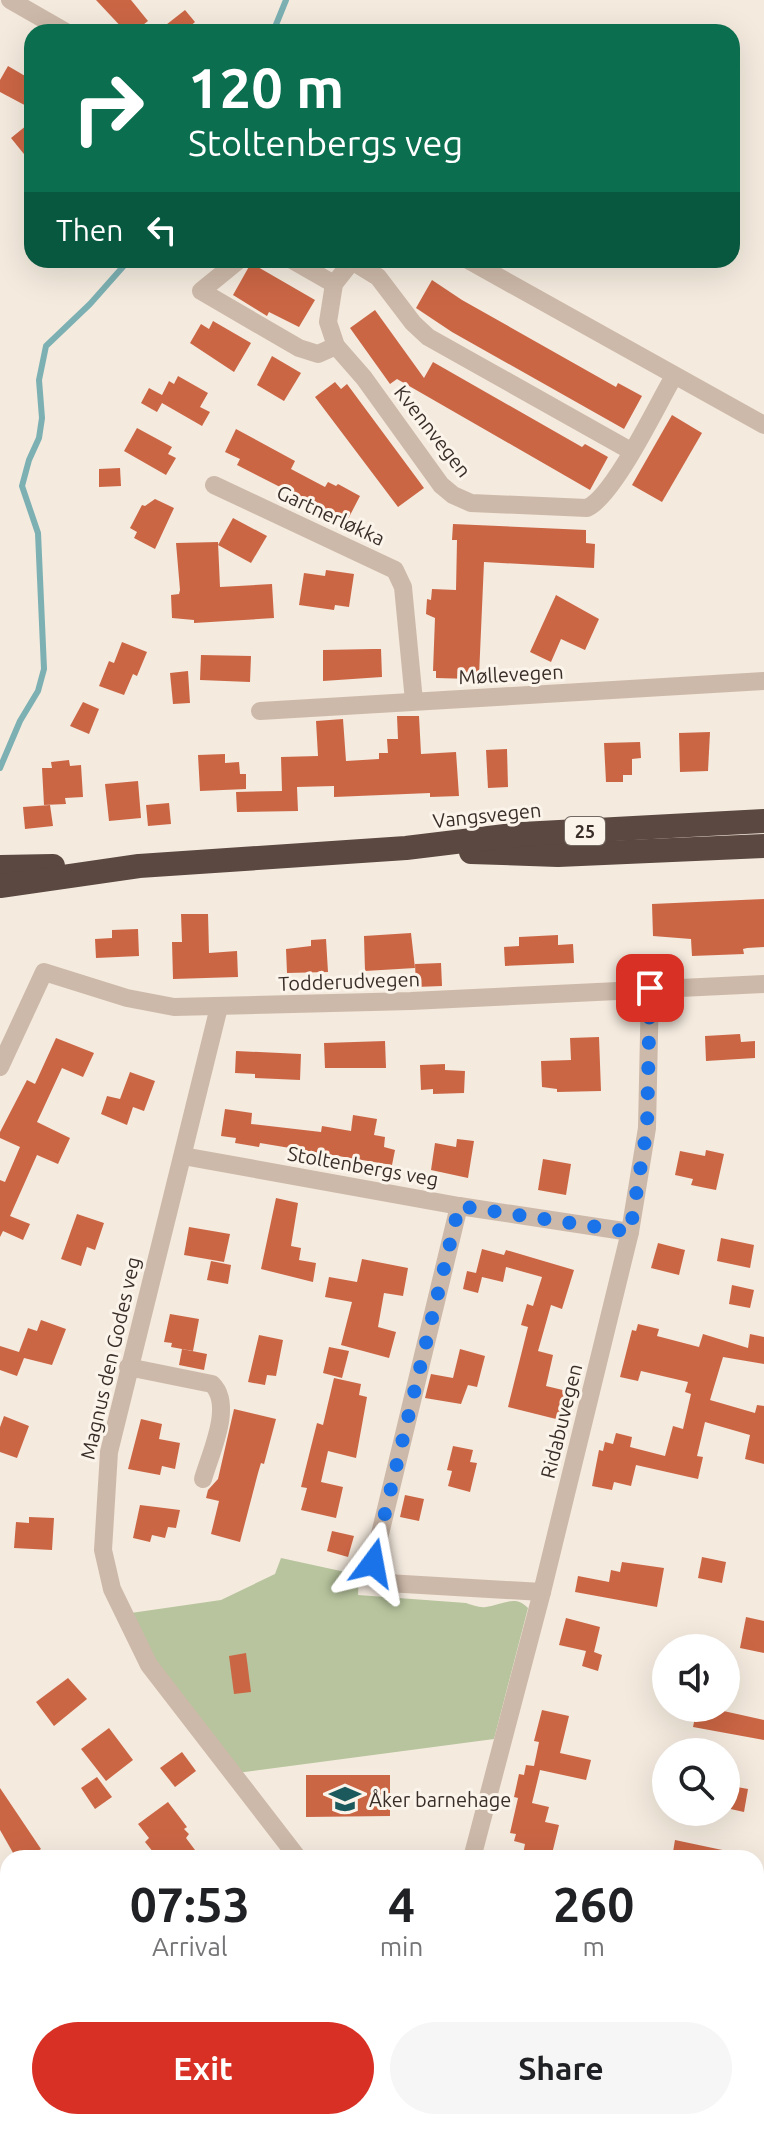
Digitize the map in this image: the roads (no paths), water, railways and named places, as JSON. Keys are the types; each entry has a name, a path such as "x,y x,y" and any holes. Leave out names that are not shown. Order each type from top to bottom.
{"highway":[{"name":"Vangsvegen","path":"0,867 139,866 406,848 522,834 764,821"},
{"name":"Vangsvegen","path":"406,848 558,855 764,846"},
{"name":"Vangsvegen","path":"0,886 139,866"}],"street":[{"path":"10,0 52,24"},
{"path":"229,268 201,291 299,348 318,354 336,346 328,322 334,284 347,268"},
{"path":"306,268 334,284"},
{"path":"363,268 378,277 428,337 631,451"},
{"path":"482,268 764,425"},
{"name":"Kvennvegen","path":"336,346 364,378 441,485 453,495 471,503 587,508 598,503 674,376"},
{"name":"Gartnerløkka","path":"214,485 395,570 403,587 414,701"},
{"name":"Møllevegen","path":"260,711 764,681"},
{"name":"Todderudvegen","path":"0,1067 44,972 147,1003 174,1007 764,984"},
{"name":"Ridabuvegen","path":"474,1850 542,1592 630,1232 647,1128 650,988"},
{"name":"Magnus den Godes veg","path":"219,1007 128,1367 105,1486 103,1550 112,1589 149,1665 292,1850"},
{"name":"Stoltenbergs veg","path":"183,1156 459,1206 630,1232"},
{"path":"459,1206 373,1563 373,1577 387,1583 542,1592"},
{"path":"128,1367 212,1384 217,1389 220,1418 203,1479"}],"waterway":[{"path":"276,24 286,0"},
{"path":"0,768 20,721 38,691 44,669 38,533 22,486 39,438 42,418 39,380 46,346 122,268"}],"place":[{"name":"Åker barnehage","path":"345,1799"}]}
